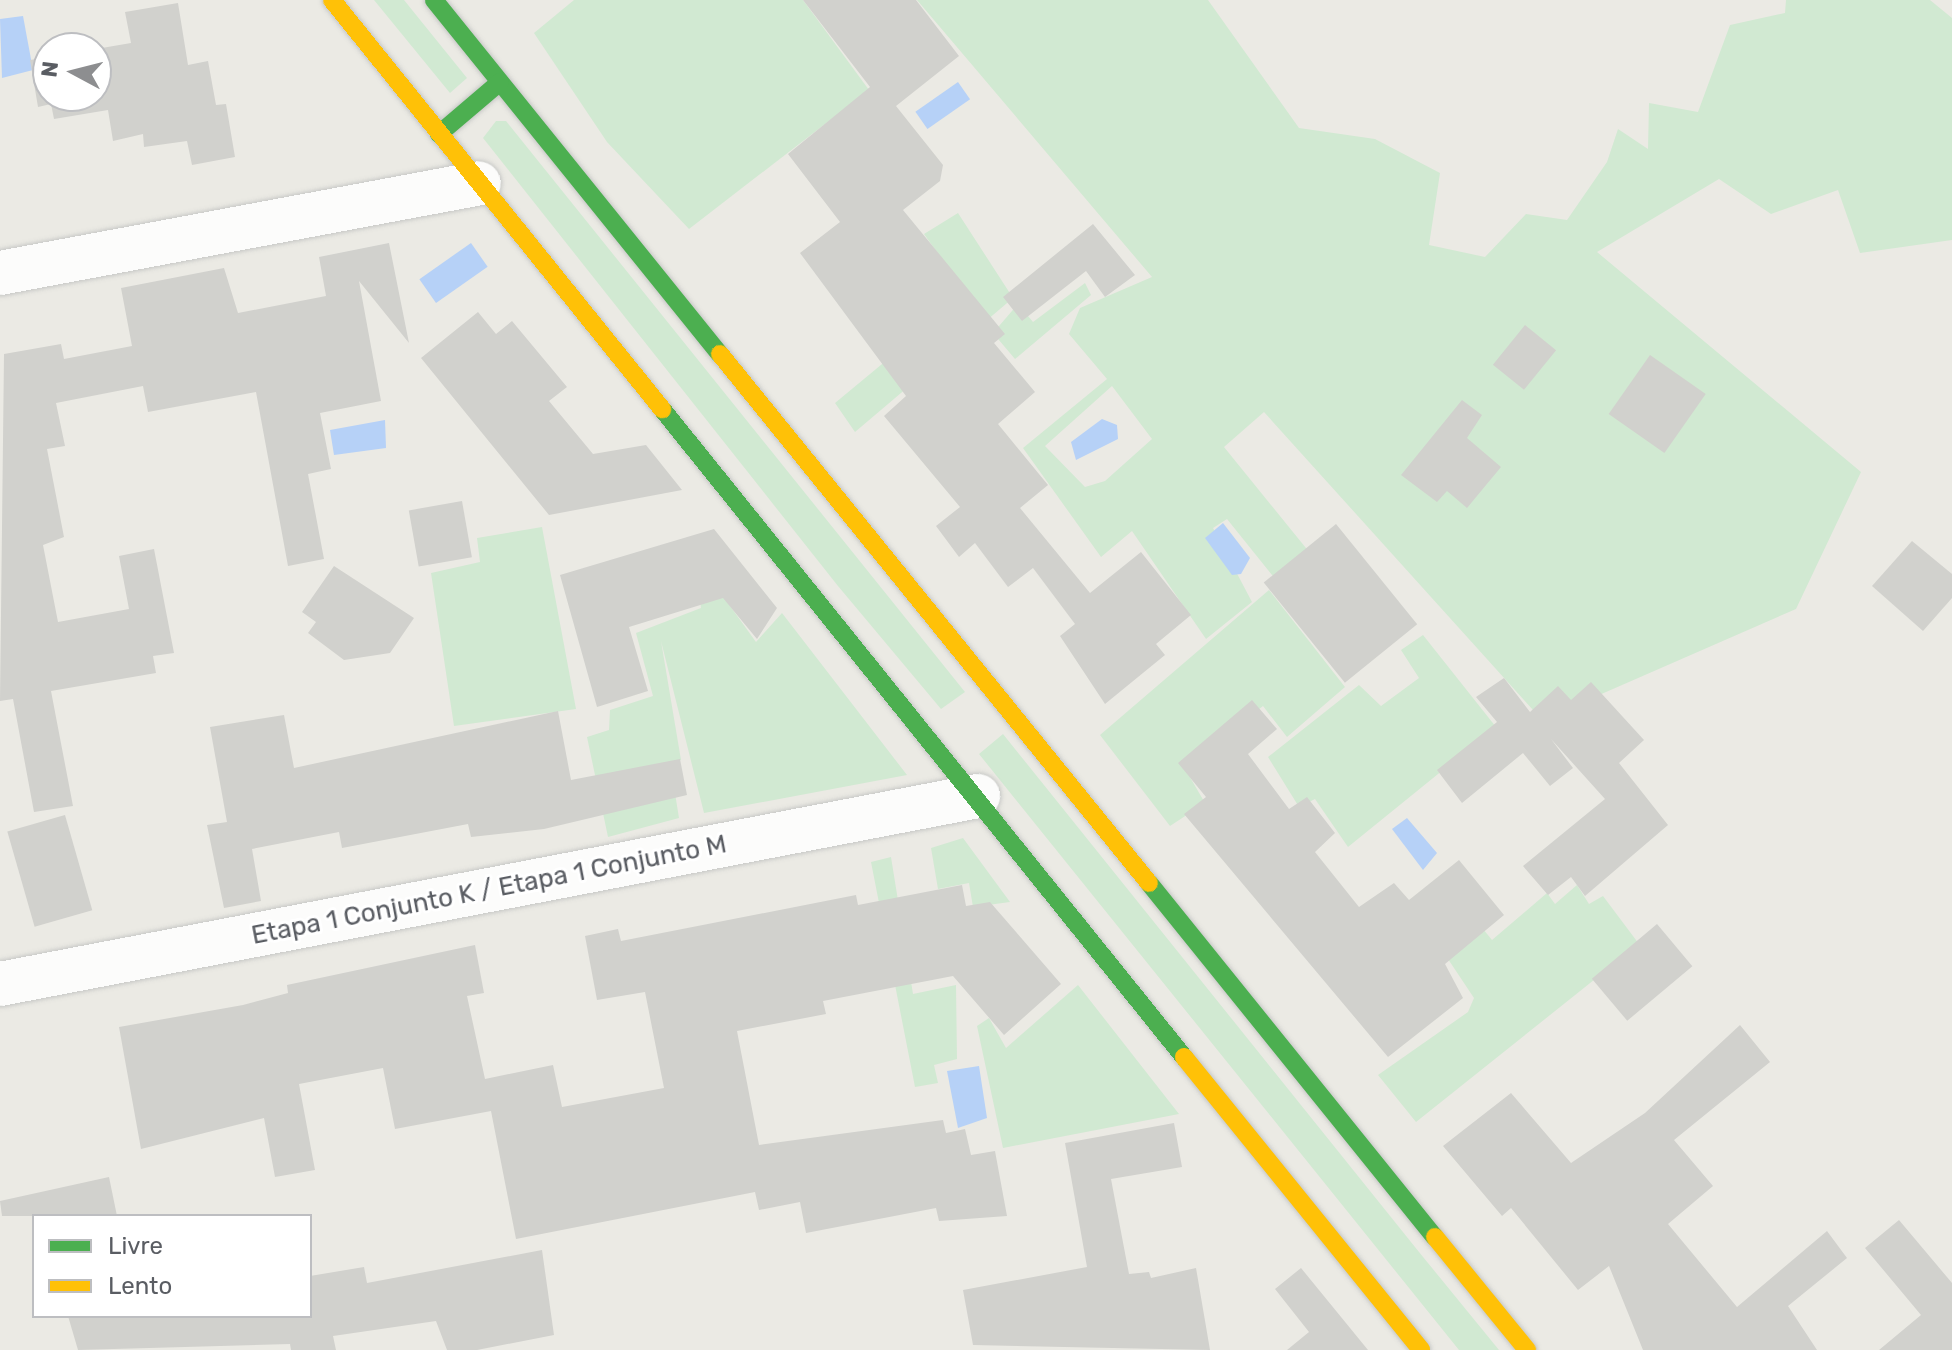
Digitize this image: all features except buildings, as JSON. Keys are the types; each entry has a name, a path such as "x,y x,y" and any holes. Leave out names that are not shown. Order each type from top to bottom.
{"street":[{"path":"332,0 479,183 945,741 978,796 1421,1350"},
{"path":"434,0 990,706 1527,1350"},
{"path":"439,134 500,82"},
{"path":"0,273 479,183"},
{"name":"Etapa 1 Conjunto K / Etapa 1 Conjunto M","path":"0,984 978,796"}],"green space":[{"path":"374,0 404,0 467,78 450,93"},
{"path":"574,0 803,0 869,90 689,229 607,142 534,33"},
{"path":"917,0 1208,0 1299,128 1375,139 1440,173 1429,245 1485,257 1526,214 1567,220 1607,162 1618,129 1648,149 1649,103 1698,112 1730,25 1785,13 1786,0 1930,0 1952,18 1952,240 1860,253 1838,190 1771,214 1719,179 1597,252 1861,472 1796,609 1542,720 1264,412 1224,447 1310,553 1276,580 1227,519 1213,528 1252,602 1206,639 1132,531 1101,557 1023,448 1107,379 1069,334 1080,308 1152,277","holes":["1112,386 1152,439 1105,481 1085,487 1045,446"]},
{"path":"496,121 506,121 965,692 941,709 838,586 483,138"},
{"path":"958,213 1013,298 855,432 835,403 940,316 971,300 924,234"},
{"path":"1085,283 1091,295 1015,359 993,333 1018,304 1033,322"},
{"path":"542,527 576,709 454,726 431,573 480,562 477,538"},
{"path":"694,556 756,642 782,613 907,775 704,813 661,641 681,760 670,762 679,818 608,837 587,737 609,730 610,710 653,696 636,633 701,608"},
{"path":"1269,590 1345,687 1287,737 1263,706 1184,767 1205,803 1170,826 1100,735"},
{"path":"1423,635 1496,727 1348,847 1315,799 1299,807 1268,757 1359,685 1381,706 1419,678 1401,650"},
{"path":"1003,734 1499,1350 1459,1350 979,754"},
{"path":"963,838 1010,902 973,907 969,883 938,889 931,848"},
{"path":"891,857 913,994 956,985 957,1059 934,1065 938,1083 915,1087 871,862"},
{"path":"1577,885 1589,904 1603,896 1639,944 1416,1122 1378,1075 1468,1012 1474,998 1442,950 1474,918 1492,940 1547,893 1555,904"},
{"path":"1078,985 1179,1114 1003,1148 977,1026 989,1018 1006,1048"}],"water":[{"path":"23,16 32,70 2,78 0,19"},
{"path":"958,82 970,99 927,129 915,112"},
{"path":"471,243 488,267 436,303 419,279"},
{"path":"1102,419 1117,425 1118,439 1076,460 1071,442"},
{"path":"385,420 386,448 334,455 330,430"},
{"path":"1223,523 1250,558 1241,574 1232,575 1205,538"},
{"path":"1407,818 1437,853 1423,870 1392,829"},
{"path":"979,1066 987,1118 958,1128 947,1071"}],"traffic: fast":[{"path":"434,0 720,354"},
{"path":"439,134 500,82"},
{"path":"662,409 1184,1057"},
{"path":"1149,883 1435,1237"}],"traffic: slow":[{"path":"332,0 662,409"},
{"path":"720,354 1149,883"},
{"path":"1184,1057 1421,1350"},
{"path":"1435,1237 1527,1350"}]}
